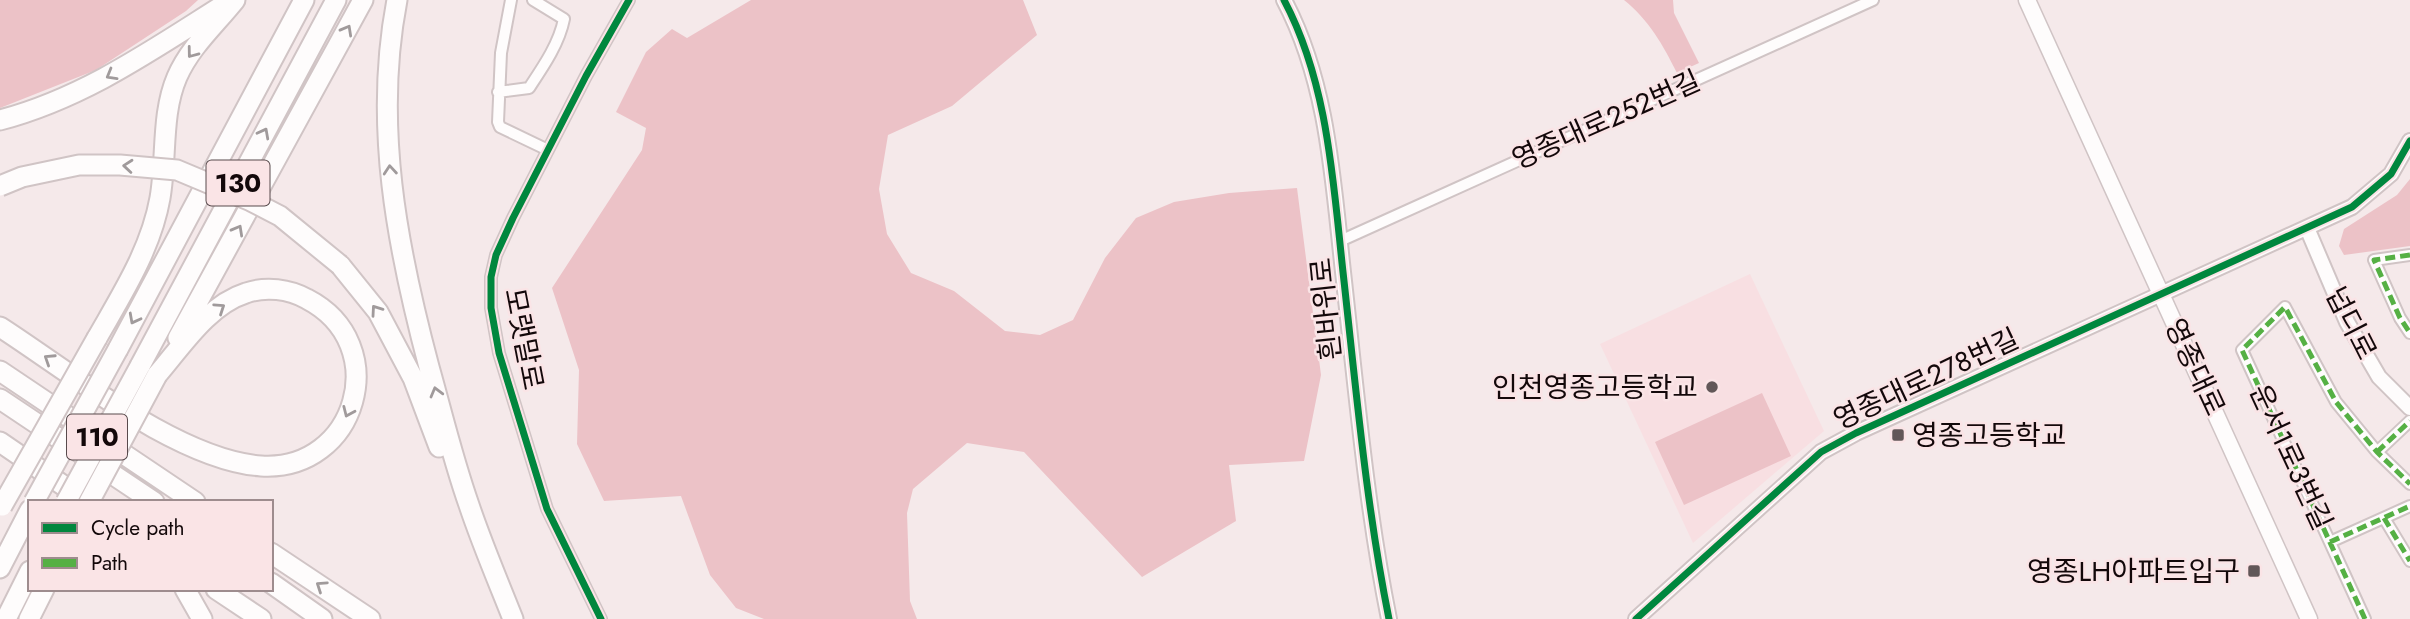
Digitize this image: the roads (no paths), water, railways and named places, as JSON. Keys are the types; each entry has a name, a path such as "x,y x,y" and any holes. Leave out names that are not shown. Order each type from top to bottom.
{"highway":[{"path":"0,120 51,103 98,83 233,0"},
{"path":"1,508 147,245 162,186 167,117 176,79 187,57 233,0"},
{"name":"130","path":"35,500 304,0"},
{"name":"130","path":"67,500 148,371 336,0"},
{"path":"88,500 148,371 363,0"},
{"path":"397,0 389,59 387,109 389,164 400,242 419,328 459,475 512,619"},
{"path":"0,186 22,177 79,165 177,170 280,216 340,265 378,312 413,378 487,575 512,619"},
{"path":"0,327 154,428 221,458 262,466 293,462 317,452 339,431 353,404 357,373 353,348 324,307 296,293 271,289 245,293 215,310 148,371"},
{"name":"110","path":"0,372 192,500"},
{"name":"110","path":"0,399 151,500"},
{"path":"0,442 84,500"},
{"path":"0,450 56,480"},
{"name":"130","path":"0,568 28,514"},
{"path":"273,554 370,619"},
{"path":"6,619 28,575"},
{"path":"273,584 322,619"},
{"path":"29,619 46,591"},
{"path":"44,619 47,591"},
{"path":"186,591 202,619"},
{"path":"219,591 261,619"}],"main road":[{"name":"영종대로","path":"2027,0 2309,619"}],"street":[{"path":"511,0 501,52 498,122 500,127 548,150"},
{"path":"498,92 529,88 552,50 562,27 564,19 533,0"},
{"name":"흰바위로","path":"1284,0 1302,42 1322,114 1334,180 1366,481 1389,619"},
{"name":"영종대로252번길","path":"1340,241 1873,0"},
{"name":"모랫말로","path":"601,619 547,509 499,353 491,308 491,278 496,255 627,1"},
{"name":"영종대로278번길","path":"1636,619 1821,452 1856,433 2352,207 2391,174 2410,141"},
{"name":"넙디로","path":"2307,228 2347,322 2379,377 2410,408"},
{"path":"2410,255 2374,260 2410,333"},
{"name":"운서1로3번길","path":"2365,619 2242,350 2285,307 2336,402 2377,452"},
{"path":"2410,421 2377,452 2410,484"},
{"path":"2330,542 2410,506"},
{"path":"2384,517 2410,561"}],"place":[{"name":"인천영종고등학교","path":"1712,387"},
{"name":"영종고등학교","path":"1898,435"},
{"name":"영종LH아파트입구","path":"2254,571"}]}
